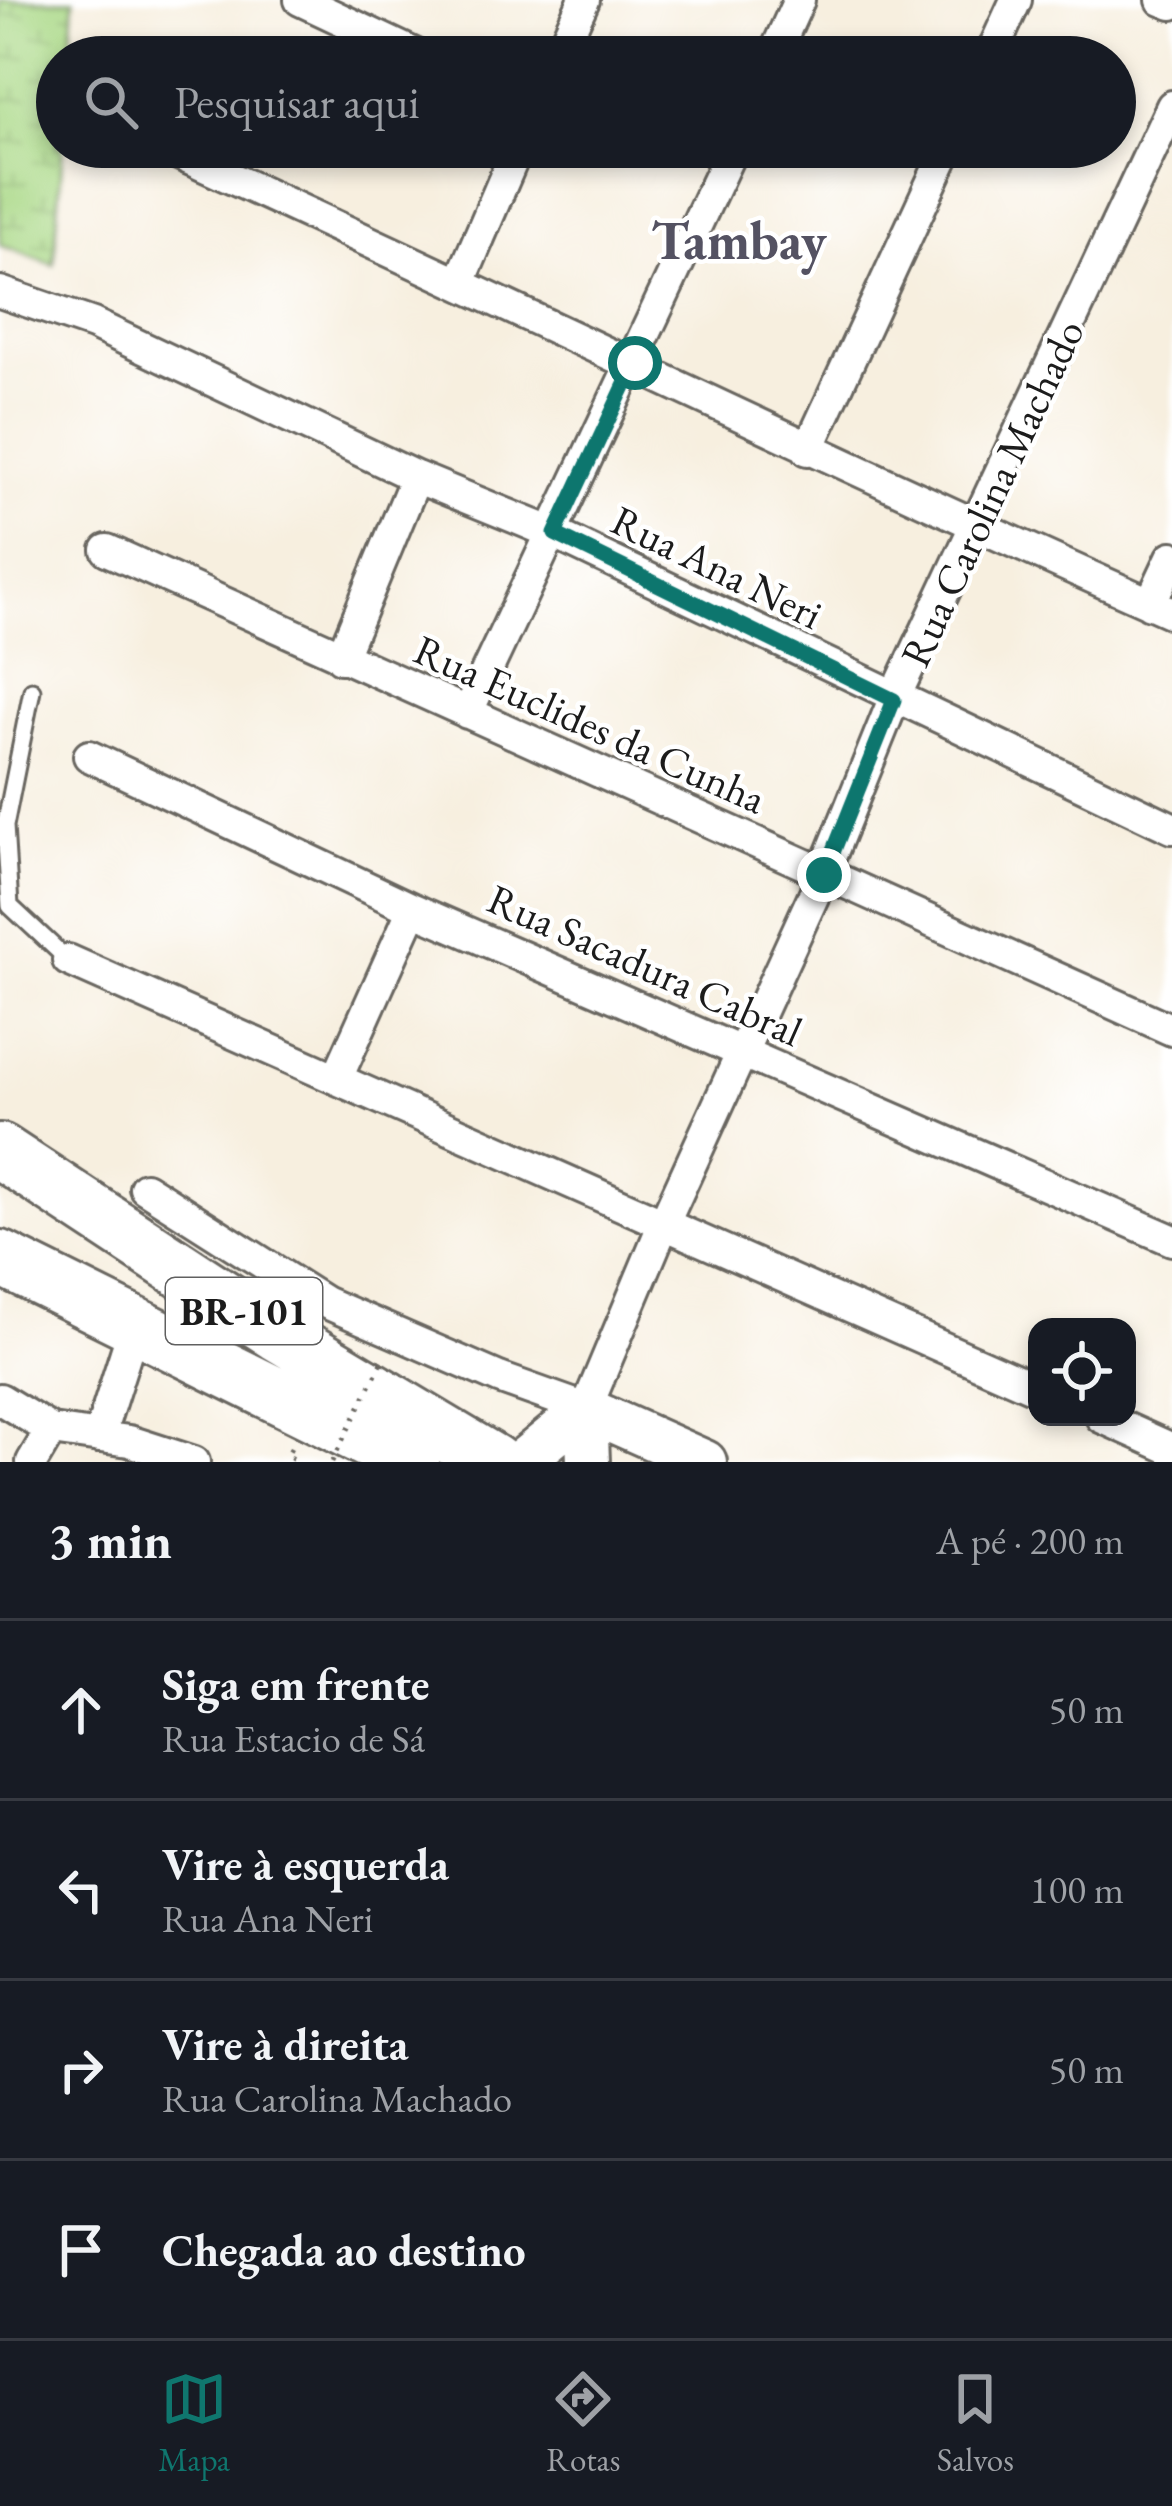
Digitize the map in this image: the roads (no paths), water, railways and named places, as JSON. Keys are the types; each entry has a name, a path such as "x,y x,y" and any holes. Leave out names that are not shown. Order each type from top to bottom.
{"highway":[{"name":"BR-101","path":"0,1151 277,1333 493,1462"},
{"name":"BR-101","path":"0,1258 412,1462"}],"street":[{"path":"300,0 376,36"},
{"path":"568,36 584,0"},
{"path":"783,36 799,0"},
{"path":"1000,36 1016,0"},
{"path":"1162,0 1172,4"},
{"name":"Rua Carolina Machado","path":"588,1462 586,1409 664,1222 824,875 894,700 1172,106"},
{"path":"209,168 635,363 808,450 1161,608 1172,557"},
{"path":"460,282 509,168"},
{"path":"467,713 723,168"},
{"path":"808,450 938,168"},
{"name":"Rua Ana Neri","path":"0,292 93,324 416,476 555,534 894,700 1172,828"},
{"path":"340,658 416,476"},
{"name":"Rua Euclides da Cunha","path":"107,550 1172,1030"},
{"name":"Rua Sacadura Cabral","path":"89,756 413,909 1172,1240"},
{"path":"337,1078 413,909"},
{"path":"68,960 1028,1385"},
{"path":"145,1188 324,1302 705,1462"},
{"path":"99,1437 135,1324"},
{"path":"0,1399 51,1430 99,1437 194,1462"},
{"name":"Rua Carolina Machado","path":"521,1462 586,1409"},
{"path":"1121,1426 1172,1449"},
{"path":"32,1462 51,1430"}],"lane":[{"path":"32,690 5,826 10,906 68,960"}],"district":[{"name":"Tambay","path":"739,240"}]}
